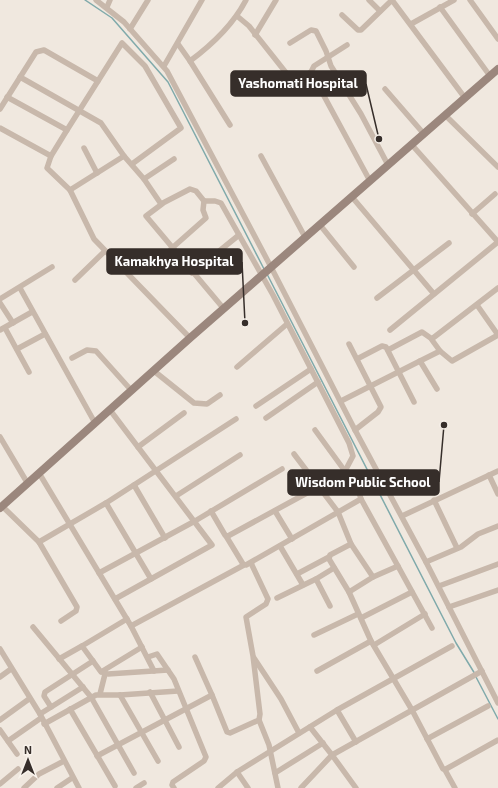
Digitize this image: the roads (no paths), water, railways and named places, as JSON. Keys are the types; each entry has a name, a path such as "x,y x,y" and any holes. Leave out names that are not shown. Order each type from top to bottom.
{"main road":[{"path":"1,507 190,338 498,69"}],"street":[{"path":"96,0 130,29 164,66 266,272 341,401 355,430 439,586 478,673 497,700"},
{"path":"106,7 110,0"},
{"path":"130,29 148,0"},
{"path":"164,66 202,0"},
{"path":"190,60 208,47 237,16 246,0"},
{"path":"255,35 276,0"},
{"path":"369,0 380,10"},
{"path":"342,15 360,31 392,0 465,98"},
{"path":"411,24 454,0"},
{"path":"470,0 498,39"},
{"path":"440,7 490,76"},
{"path":"237,16 249,26 287,74 296,83 311,72 314,66 347,45"},
{"path":"290,44 314,30 326,51 331,66 361,114 388,165"},
{"path":"132,164 182,128 145,66 122,43 47,164 49,171 70,190 90,233 105,251 190,338"},
{"path":"178,44 190,60 230,125"},
{"path":"0,108 36,52 44,50 98,81"},
{"path":"311,72 370,181"},
{"path":"248,75 258,91 260,91 287,74"},
{"path":"20,77 101,123 124,156 144,179 162,204"},
{"path":"385,89 424,134"},
{"path":"7,97 67,130"},
{"path":"445,115 498,167"},
{"path":"0,128 51,156"},
{"path":"390,330 498,242 412,145"},
{"path":"84,148 98,173"},
{"path":"70,190 124,156"},
{"path":"261,156 305,238"},
{"path":"144,179 174,159"},
{"path":"171,249 206,218 203,210 204,201 196,191 190,189 162,204 146,216 171,249 224,309"},
{"path":"472,214 495,194"},
{"path":"352,197 434,294"},
{"path":"204,201 215,200 221,203 239,235 266,272 287,324 352,450 352,459 345,471"},
{"path":"320,225 354,267"},
{"path":"192,273 239,235"},
{"path":"377,298 449,243"},
{"path":"75,280 105,251"},
{"path":"0,299 52,267"},
{"path":"20,288 95,423"},
{"path":"432,339 498,288"},
{"path":"0,303 13,323"},
{"path":"388,350 422,332 432,339 440,351 450,361 453,361 498,335 477,304"},
{"path":"29,372 17,349 2,329 32,312"},
{"path":"237,367 287,324"},
{"path":"17,349 45,334"},
{"path":"349,344 380,409 355,430"},
{"path":"357,359 382,346 386,347 414,402"},
{"path":"72,358 87,350 96,351 132,390"},
{"path":"341,401 440,351"},
{"path":"420,361 437,389"},
{"path":"256,406 311,369"},
{"path":"154,371 194,403 207,404 220,395"},
{"path":"266,418 318,382"},
{"path":"110,410 195,521 211,545 115,599"},
{"path":"138,447 184,413"},
{"path":"39,542 106,503 236,420"},
{"path":"315,430 360,492 361,499 432,628"},
{"path":"1,440 28,484"},
{"path":"294,454 338,512 351,544 373,577"},
{"path":"176,496 240,455"},
{"path":"99,572 165,538 282,469"},
{"path":"402,516 498,471"},
{"path":"39,474 127,619 154,671"},
{"path":"489,475 498,494"},
{"path":"134,485 165,538"},
{"path":"226,536 318,487"},
{"path":"131,626 244,565 251,563 361,499"},
{"path":"434,500 457,548"},
{"path":"106,503 151,579"},
{"path":"1,507 39,542 58,577 77,607 76,612 61,621"},
{"path":"275,510 292,539"},
{"path":"211,511 244,565"},
{"path":"426,562 457,548 478,534 498,526"},
{"path":"297,574 351,544"},
{"path":"280,546 303,585"},
{"path":"329,557 349,592 373,643 455,788"},
{"path":"251,563 268,599 266,604 246,617 253,656 260,714 259,720 270,752 278,788"},
{"path":"439,586 498,564"},
{"path":"349,592 373,577 398,566"},
{"path":"277,598 316,579 334,568"},
{"path":"316,579 330,606"},
{"path":"449,607 498,590"},
{"path":"314,635 412,592"},
{"path":"317,670 373,643 425,614"},
{"path":"59,659 127,619"},
{"path":"33,626 91,697 134,773"},
{"path":"82,646 103,673 100,694"},
{"path":"218,788 237,772 299,733 337,710 452,646"},
{"path":"103,673 142,647"},
{"path":"0,649 41,716 72,778 79,788"},
{"path":"148,657 157,654 174,679 206,757 204,761 173,782 172,785 174,788"},
{"path":"253,656 281,699 299,733"},
{"path":"195,657 227,732 230,733 259,720"},
{"path":"51,707 44,693 93,661"},
{"path":"0,677 12,669"},
{"path":"103,673 168,670"},
{"path":"301,788 332,755 478,673"},
{"path":"8,741 51,707 83,688"},
{"path":"44,724 91,697 100,694 120,695 178,691"},
{"path":"150,692 179,746"},
{"path":"120,695 158,761"},
{"path":"97,756 212,695"},
{"path":"0,720 30,699"},
{"path":"427,739 488,706"},
{"path":"70,709 116,786"},
{"path":"337,710 356,742"},
{"path":"310,727 356,788"},
{"path":"0,730 17,754"},
{"path":"445,770 498,740"},
{"path":"275,773 323,743"},
{"path":"24,788 39,774 64,761"},
{"path":"0,784 18,769"},
{"path":"237,772 248,788"},
{"path":"58,788 72,778"},
{"path":"136,788 144,783"}],"waterway":[{"path":"85,0 112,18 168,82 264,269"},
{"path":"267,274 456,643 475,674"},
{"path":"476,677 498,719"}],"place":[{"name":"Yashomati Hospital","path":"379,139"},
{"name":"Kamakhya Hospital","path":"245,323"},
{"name":"Wisdom Public School","path":"444,425"}]}
